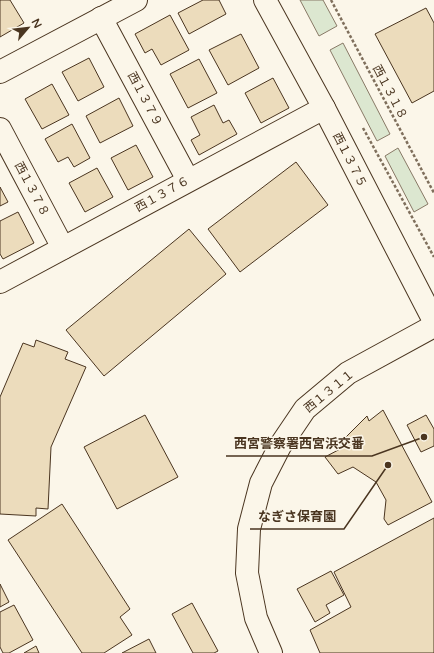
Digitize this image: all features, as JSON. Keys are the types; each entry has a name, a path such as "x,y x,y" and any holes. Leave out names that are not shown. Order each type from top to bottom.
{"street":[{"path":"0,72 136,0"},
{"name":"西１３７５","path":"265,0 324,108 434,321"},
{"name":"西１３７９","path":"101,18 188,180"},
{"name":"西１３７６","path":"0,282 324,108"},
{"name":"西１３７８","path":"0,129 63,248"},
{"name":"西１３１１","path":"271,653 256,618 248,573 249,529 261,483 280,446 305,409 348,374 434,326"}],"path":[{"name":"西１３１８","path":"331,0 434,193"}],"green space":[{"path":"300,0 323,0 337,26 319,36"},
{"path":"343,43 390,134 377,141 330,50"},
{"path":"398,148 428,204 414,212 385,156"}],"building":[{"path":"0,0 10,0 24,23 0,37"},
{"path":"203,0 219,0 226,14 189,34 178,13"},
{"path":"426,8 434,23 434,91 412,103 375,34"},
{"path":"170,15 189,50 161,65 152,49 145,53 135,34"},
{"path":"241,34 259,68 228,85 209,50"},
{"path":"89,58 104,87 78,101 62,72"},
{"path":"199,59 217,93 188,108 170,74"},
{"path":"273,78 289,108 261,123 245,93"},
{"path":"52,84 69,115 42,129 25,99"},
{"path":"119,98 133,126 100,143 86,116"},
{"path":"214,105 223,123 229,120 237,134 199,155 191,140 200,135 191,117"},
{"path":"72,124 90,158 74,167 68,157 58,162 45,139"},
{"path":"136,145 153,177 128,190 111,158"},
{"path":"296,162 328,205 240,272 208,229"},
{"path":"97,168 113,197 85,212 69,183"},
{"path":"0,187 8,202 0,206"},
{"path":"18,212 34,243 3,259 0,254 0,221"},
{"path":"189,229 226,274 104,376 66,330"},
{"path":"36,340 68,352 65,359 86,367 51,447 48,509 36,508 36,516 0,514 0,397 23,343 34,347"},
{"path":"383,410 432,502 388,525 384,519 386,500 376,482 353,467 338,474 325,457 342,448 340,443 367,416 369,421"},
{"path":"145,415 178,477 117,509 84,447"},
{"path":"426,415 434,429 434,446 421,452 407,425"},
{"path":"62,504 130,609 120,617 132,635 104,653 82,653 8,540"},
{"path":"434,518 434,653 320,653 310,630 351,607 334,572"},
{"path":"331,571 344,595 326,605 330,613 315,622 297,589"},
{"path":"0,584 9,602 0,607"},
{"path":"192,603 218,651 214,653 193,653 172,614"},
{"path":"14,605 33,640 9,653 3,653 0,647 0,612"},
{"path":"149,639 156,653 122,653"},
{"path":"36,646 39,653 24,653"}],"place":[{"name":"西宮警察署西宮浜交番","path":"424,437"},
{"name":"なぎさ保育園","path":"388,465"}]}
